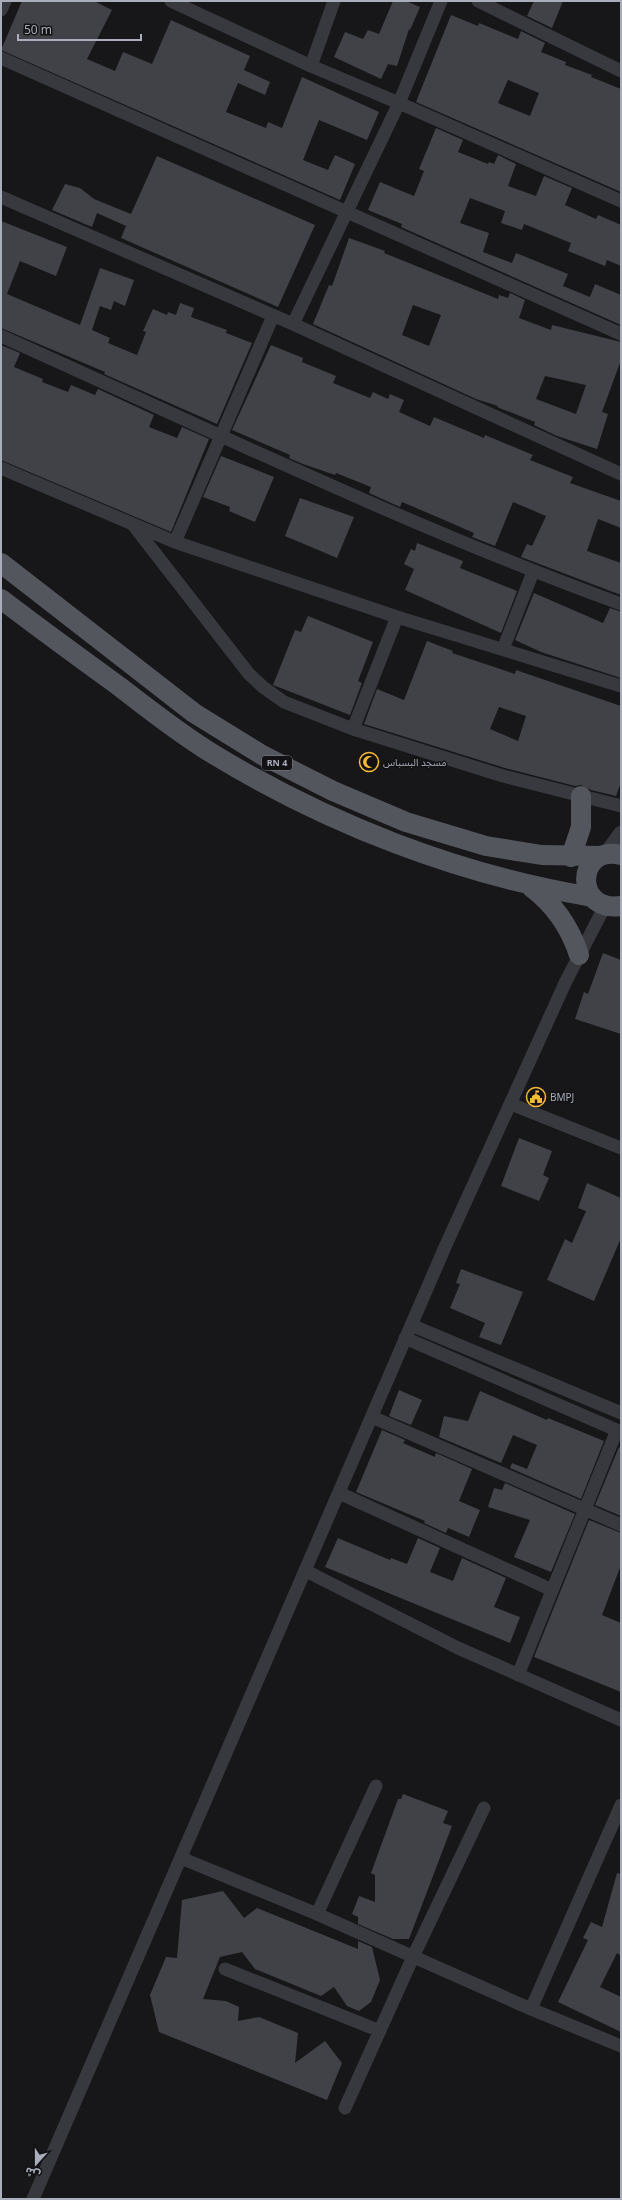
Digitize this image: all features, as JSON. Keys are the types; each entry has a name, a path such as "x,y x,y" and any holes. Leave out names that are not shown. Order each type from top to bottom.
{"main road":[{"name":"RN 4","path":"1,563 194,713 297,774 369,807 458,839 514,852 571,857 609,855"},
{"name":"RN 4","path":"1,599 177,730 252,777 313,808 362,830 453,863 528,885 606,903"},
{"path":"571,857 581,827 581,796"},
{"path":"606,903 586,883 586,875 593,861 609,855"},
{"path":"528,885 540,894 560,915 575,941 579,955"}],"street":[{"path":"1,10 5,1"},
{"path":"171,1 311,66 399,103 621,201"},
{"path":"311,66 334,1"},
{"path":"293,324 399,103 441,1"},
{"path":"478,1 621,71"},
{"path":"1,58 621,334"},
{"path":"1,197 293,324 621,474"},
{"path":"174,542 273,316"},
{"path":"1,336 533,572 621,604"},
{"path":"1,468 174,542 397,617 621,686"},
{"path":"133,524 243,665 263,688 284,702 353,729 503,776 621,806"},
{"path":"503,649 533,572"},
{"path":"353,729 397,617"},
{"path":"609,855 621,834"},
{"path":"34,2199 306,1571 405,1338 579,955 606,903"},
{"path":"511,1104 621,1148"},
{"path":"411,1325 621,1413"},
{"path":"405,1338 619,1431 584,1508 518,1675"},
{"path":"372,1417 621,1525"},
{"path":"339,1493 552,1590"},
{"path":"306,1571 458,1648 621,1720"},
{"path":"317,1914 376,1786"},
{"path":"531,2009 621,1805"},
{"path":"345,2108 413,1957 484,1808"},
{"path":"181,1858 317,1914 531,2009 621,2046"},
{"path":"225,1969 380,2031"}],"building":[{"path":"22,1 94,1 112,10 87,59 115,71 123,52 152,64 171,20 250,56 244,70 270,82 265,95 238,83 226,112 266,128 268,122 282,128 302,77 379,112 367,140 319,120 303,160 328,170 335,155 355,164 340,200 1,50"},
{"path":"393,1 406,1 420,7 410,30 409,29 397,66 388,64 381,79 334,57 345,32 363,39 368,30 379,34"},
{"path":"534,1 563,1 552,28 527,16"},
{"path":"451,15 478,26 479,23 518,39 521,31 545,43 541,52 566,62 565,65 592,75 591,77 621,89 621,192 416,102","holes":["508,80 539,93 530,116 498,103"]},
{"path":"436,128 463,140 458,152 488,164 489,162 494,164 498,155 516,164 508,186 536,196 544,176 572,188 565,205 596,219 598,215 621,225 621,266 607,260 605,266 568,251 571,243 524,224 522,230 501,223 505,211 470,198 460,223 489,233 483,252 512,263 516,253 568,274 563,286 590,297 595,284 621,295 621,325 401,227 402,224 368,210 380,182 414,196 424,171 419,169"},
{"path":"157,156 315,225 278,307 121,238 126,226 97,213 92,227 52,210 65,184 80,188 94,199 131,214"},
{"path":"1,221 67,247 56,276 20,261 7,294 80,325 100,268 134,280 125,306 114,301 111,310 100,306 92,330 110,338 108,343 137,355 146,332 143,331 153,309 167,315 168,312 176,315 180,303 194,308 191,317 227,330 226,333 252,343 217,424 104,374 105,372 1,328"},
{"path":"349,238 385,251 384,253 498,299 499,295 508,298 510,293 525,300 519,318 551,330 552,325 621,342 621,360 602,412 608,414 597,449 557,436 534,425 535,422 497,407 498,406 476,399 313,324 329,285 332,286","holes":["413,305 441,315 429,346 402,335","545,376 586,385 576,414 536,399"]},
{"path":"1,345 20,353 14,367 43,379 42,382 68,392 71,385 95,395 98,389 154,415 149,427 177,438 182,427 209,439 171,532 1,460"},
{"path":"271,345 303,358 302,362 336,376 333,383 370,398 373,392 388,399 390,394 404,400 399,412 430,426 434,417 484,438 485,435 533,455 530,460 573,477 570,483 621,501 621,528 598,519 587,551 621,563 621,595 521,557 527,544 532,546 546,516 513,502 495,546 472,537 474,533 402,502 400,507 369,493 371,487 336,473 335,475 303,464 289,458 290,455 232,430"},
{"path":"221,456 274,477 255,522 229,511 230,507 203,497"},
{"path":"300,498 354,517 337,558 285,536"},
{"path":"417,543 463,561 460,568 517,591 501,633 405,590 414,569 404,564 411,549 415,551"},
{"path":"534,593 603,623 610,608 621,612 621,678 541,652 515,640"},
{"path":"308,616 373,642 358,681 362,683 350,715 273,685 295,630 301,632"},
{"path":"427,641 453,651 452,653 515,674 516,670 621,706 621,782 616,796 591,790 581,785 575,786 505,768 364,724 377,689 404,700","holes":["499,707 526,716 518,741 490,729"]},
{"path":"603,953 621,960 621,1034 575,1019 584,992 588,994"},
{"path":"519,1138 552,1151 543,1175 549,1178 539,1201 501,1186"},
{"path":"587,1183 621,1198 621,1238 594,1301 547,1280 565,1239 572,1243 586,1211 578,1208"},
{"path":"461,1269 523,1292 501,1345 479,1337 485,1323 450,1308 460,1284 456,1283"},
{"path":"399,1390 422,1400 411,1425 389,1416"},
{"path":"480,1391 547,1420 548,1418 604,1441 581,1499 510,1468 512,1463 527,1469 537,1445 513,1435 501,1463 439,1437 444,1416 468,1421"},
{"path":"382,1430 405,1440 403,1443 435,1457 436,1453 472,1469 459,1501 480,1510 469,1537 448,1528 446,1533 424,1523 425,1521 356,1492"},
{"path":"619,1447 621,1448 621,1516 595,1505"},
{"path":"505,1483 575,1514 551,1572 514,1557 530,1520 488,1507 494,1488 502,1490"},
{"path":"589,1520 621,1533 621,1565 602,1615 621,1623 621,1692 534,1657"},
{"path":"338,1538 390,1560 391,1558 407,1564 418,1538 440,1548 430,1572 453,1581 462,1558 506,1578 494,1607 520,1617 510,1643 325,1567"},
{"path":"403,1794 448,1811 443,1823 452,1826 409,1939 393,1939 358,1924 358,1917 352,1914 359,1896 375,1902 375,1875 371,1873 398,1799 401,1799"},
{"path":"617,1873 621,1874 621,1956 617,1953 600,1987 621,1997 621,2032 558,2002 588,1940 583,1938 591,1922 602,1927"},
{"path":"223,1891 244,1918 257,1908 358,1949 358,1941 372,1947 380,1980 371,2002 359,2011 347,2006 334,1987 321,1996 255,1969 242,1952 220,1957 203,1999 226,2001 239,2007 238,2021 259,2017 298,2033 295,2063 325,2041 342,2063 327,2100 159,2032 150,1995 166,1957 177,1958 182,1900"}],"place":[{"name":"مسجد البسباس","path":"369,762"},
{"name":"BMPJ","path":"536,1097"}]}
